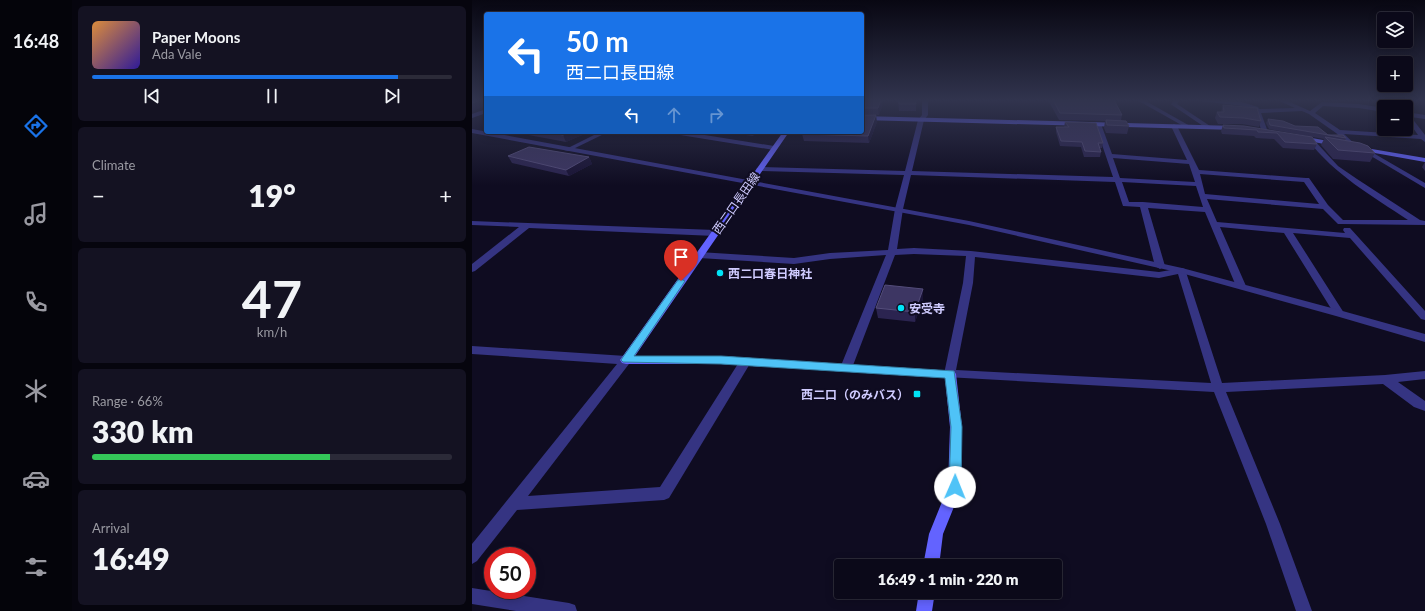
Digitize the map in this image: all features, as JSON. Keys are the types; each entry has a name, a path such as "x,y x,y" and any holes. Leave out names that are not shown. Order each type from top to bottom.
{"main road":[{"path":"1255,130 1267,132"},
{"name":"西二口長田線","path":"626,360 784,134"},
{"path":"1296,137 1425,160"},
{"path":"626,360 658,359 745,362 950,374 956,427 955,487 936,534 932,559"},
{"path":"924,611 926,599"}],"street":[{"path":"846,368 861,326 892,252 899,209 919,129"},
{"path":"1100,129 1126,204 1208,210"},
{"path":"1175,129 1196,172 1202,196 1213,224 1241,286"},
{"path":"1333,129 1356,148 1373,154 1425,186"},
{"path":"1417,129 1424,138"},
{"path":"472,131 484,133"},
{"path":"1338,132 1424,138"},
{"path":"487,134 567,150 899,209 969,223 1182,271 1339,313 1425,338"},
{"path":"567,150 601,134"},
{"path":"686,134 774,148"},
{"path":"1311,140 1336,167 1354,181 1422,223"},
{"path":"1109,156 1191,162"},
{"path":"760,169 1118,179 1200,184"},
{"path":"1196,172 1306,180 1325,207 1341,222 1351,236 1425,317"},
{"path":"1202,196 1325,207"},
{"path":"1142,204 1160,266"},
{"path":"1341,222 1422,223"},
{"path":"472,223 715,233"},
{"path":"1213,224 1351,236"},
{"path":"472,269 527,225"},
{"path":"1286,230 1339,313"},
{"path":"699,255 794,261 830,256 914,250 971,254 1160,275 1182,271"},
{"path":"971,254 968,283 950,374 1218,388 1385,379 1425,374"},
{"path":"1182,271 1218,388 1274,524 1304,611"},
{"path":"472,350 626,360"},
{"path":"472,556 626,360"},
{"path":"513,504 664,493 745,362"},
{"path":"1385,379 1418,404 1425,406"},
{"path":"472,596 569,611"}],"building":[{"path":"864,129 871,129 868,136 802,134 864,134"},
{"path":"1057,129 1098,129 1103,143 1098,143 1101,152 1085,151 1082,142 1061,141"},
{"path":"1232,129 1260,129 1312,137 1317,144 1285,142 1277,133 1258,132 1257,130"},
{"path":"1290,129 1320,129 1328,135"},
{"path":"1328,135 1343,135 1346,138"},
{"path":"1325,137 1360,143 1368,146 1375,153 1338,150"},
{"path":"529,147 589,157 566,170 508,156"},
{"path":"885,285 923,289 915,312 876,308"}],"place":[{"name":"西二口春日神社","path":"720,273"},
{"name":"安受寺","path":"901,308"},
{"name":"西二口（のみバス）","path":"917,394"}],"route":[{"path":"681,281 626,360 721,360 913,373 950,374 956,427 955,487"}]}
